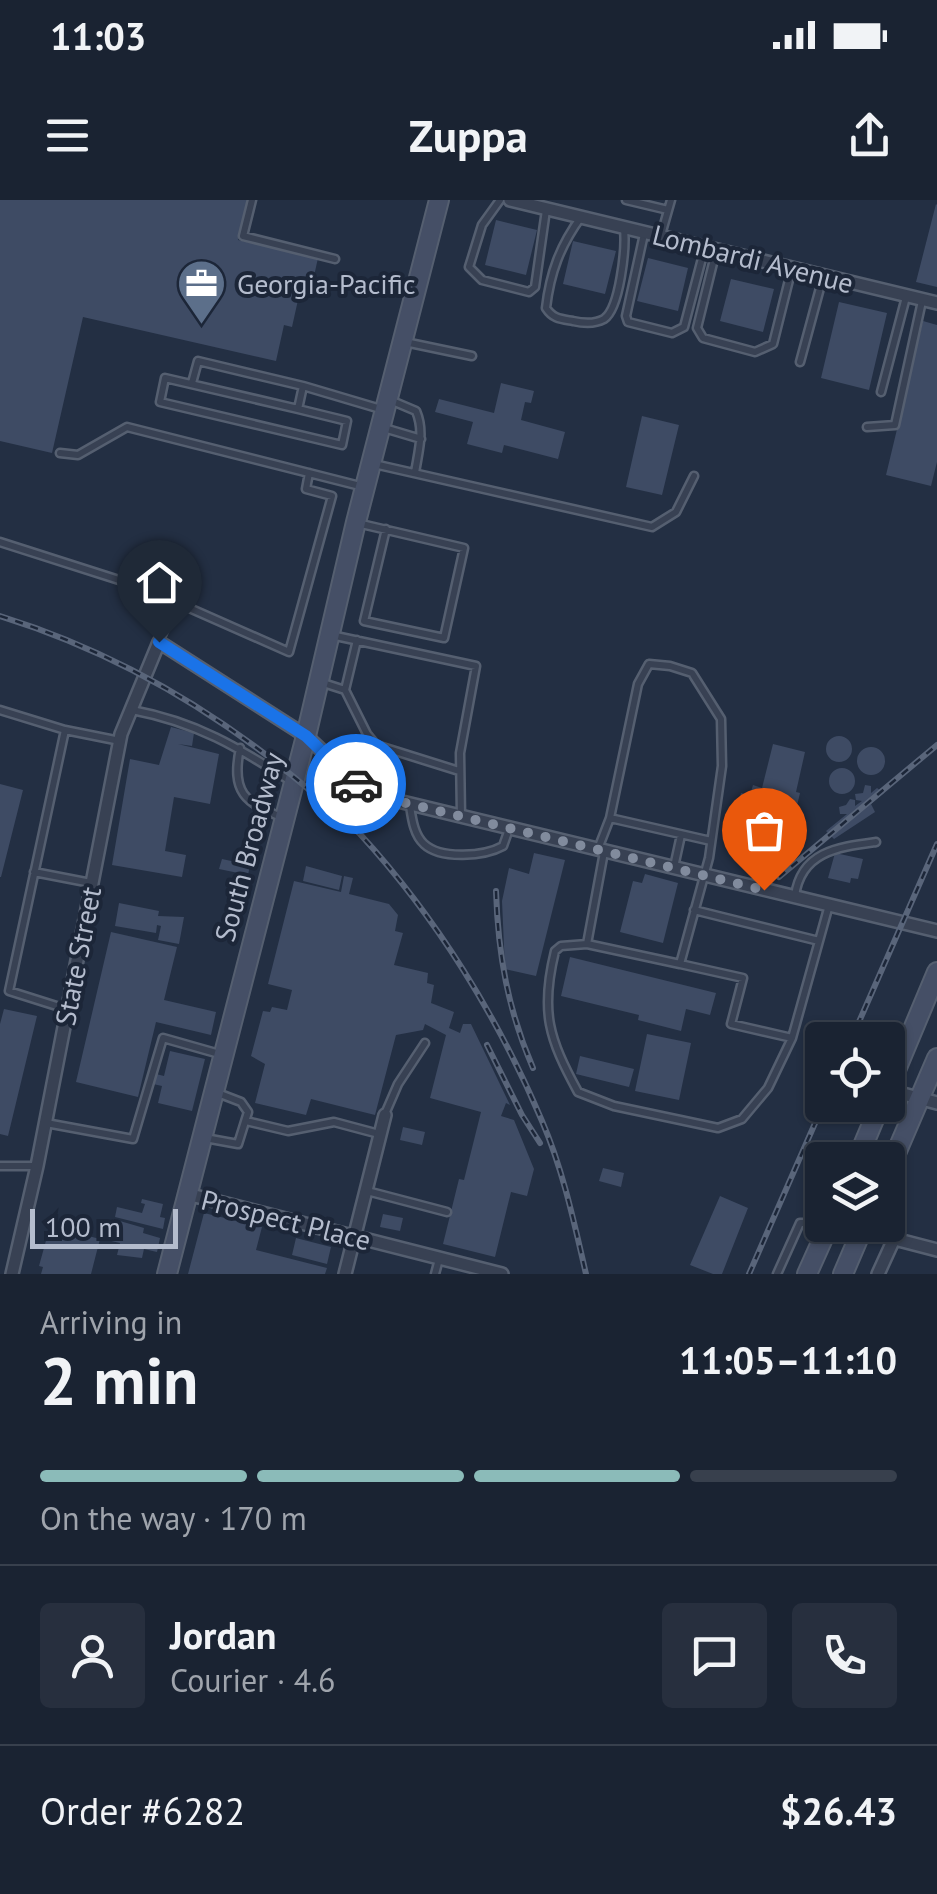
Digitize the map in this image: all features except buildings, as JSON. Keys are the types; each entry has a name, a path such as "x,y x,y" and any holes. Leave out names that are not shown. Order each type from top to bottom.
{"street":[{"name":"South Broadway","path":"167,1274 440,200"},
{"name":"Lombardi Avenue","path":"510,200 937,303"},
{"name":"State Street","path":"12,1274 120,741 159,642"},
{"path":"159,642 306,736 369,794 937,932"},
{"path":"905,1048 937,972"},
{"path":"905,1142 928,1101 937,1058"},
{"path":"345,1274 385,1115"},
{"name":"Prospect Place","path":"187,1194 502,1274"},
{"path":"905,1241 937,1250"},
{"path":"807,1274 824,1242"},
{"path":"843,1274 857,1242"},
{"path":"878,1274 892,1242"}],"lane":[{"path":"252,200 243,236 335,259"},
{"path":"500,200 482,225 470,267 482,280 529,292 534,287 544,241 546,209"},
{"path":"626,200 668,210"},
{"path":"660,236 671,200"},
{"path":"581,217 562,242 548,295 546,308 556,318 591,322 609,314 624,265 624,228"},
{"path":"644,232 626,316 628,322 672,333 684,327 710,248"},
{"path":"710,248 697,328 703,338 755,352 773,344 792,268"},
{"path":"800,362 824,276"},
{"path":"880,392 906,296"},
{"path":"867,426 895,425 923,300"},
{"path":"404,342 472,356"},
{"path":"192,383 198,362 303,386 385,412 421,439"},
{"path":"164,378 298,409 347,421 342,446 160,402 164,378"},
{"path":"298,409 303,386"},
{"path":"385,412 416,411 421,439 414,474"},
{"path":"60,453 78,455 127,427 365,487"},
{"path":"372,464 652,527 676,512 694,476"},
{"path":"0,542 144,588 289,652 332,496 306,488 308,473"},
{"path":"356,522 386,529 464,548 444,638 364,621 386,529"},
{"path":"159,642 176,602"},
{"path":"330,634 476,666 460,752 462,816"},
{"path":"356,640 345,690 376,746 460,771"},
{"path":"587,944 602,850 638,684 649,664 670,666 692,674 720,720 722,766 711,841 680,964"},
{"path":"319,682 345,690"},
{"path":"131,709 174,718 240,748 294,784"},
{"path":"0,710 65,730 120,741"},
{"path":"65,730 4,990 67,1009"},
{"path":"240,748 236,782 240,790 258,808 285,818"},
{"path":"410,804 416,832 433,849 476,856 490,854 503,846 510,828"},
{"path":"610,818 711,841"},
{"path":"674,868 681,834"},
{"path":"795,897 798,880 808,866 830,849 876,842"},
{"path":"34,872 92,884"},
{"path":"792,1038 731,1024 743,978 587,944 561,946 556,951 546,1001 556,1045 578,1092 614,1106 718,1128 742,1119 768,1088 792,1038 828,905"},
{"path":"694,910 819,941"},
{"path":"45,1122 133,1139 162,1038 223,1055"},
{"path":"385,1115 398,1084 426,1043"},
{"path":"202,1137 238,1144 246,1121 248,1112 241,1102 214,1092"},
{"path":"246,1121 288,1131 334,1122 380,1134"},
{"path":"0,1166 36,1166"},
{"path":"366,1191 447,1212"},
{"path":"777,1274 800,1223 805,1223"},
{"path":"435,1274 439,1259"}],"railway":[{"path":"0,616 85,648 166,688 279,765 360,834 439,934 506,1044 556,1158 586,1274"},
{"path":"779,877 937,745"},
{"path":"859,1022 937,844"},
{"path":"496,891 506,982 533,1068"},
{"path":"487,1045 540,1143"},
{"path":"749,1274 816,1122"}],"way so far":[{"path":"356,784 369,794 764,890"}],"place":[{"name":"Georgia-Pacific","path":"202,326"}],"route":[{"path":"159,642 306,736 356,784"}]}
